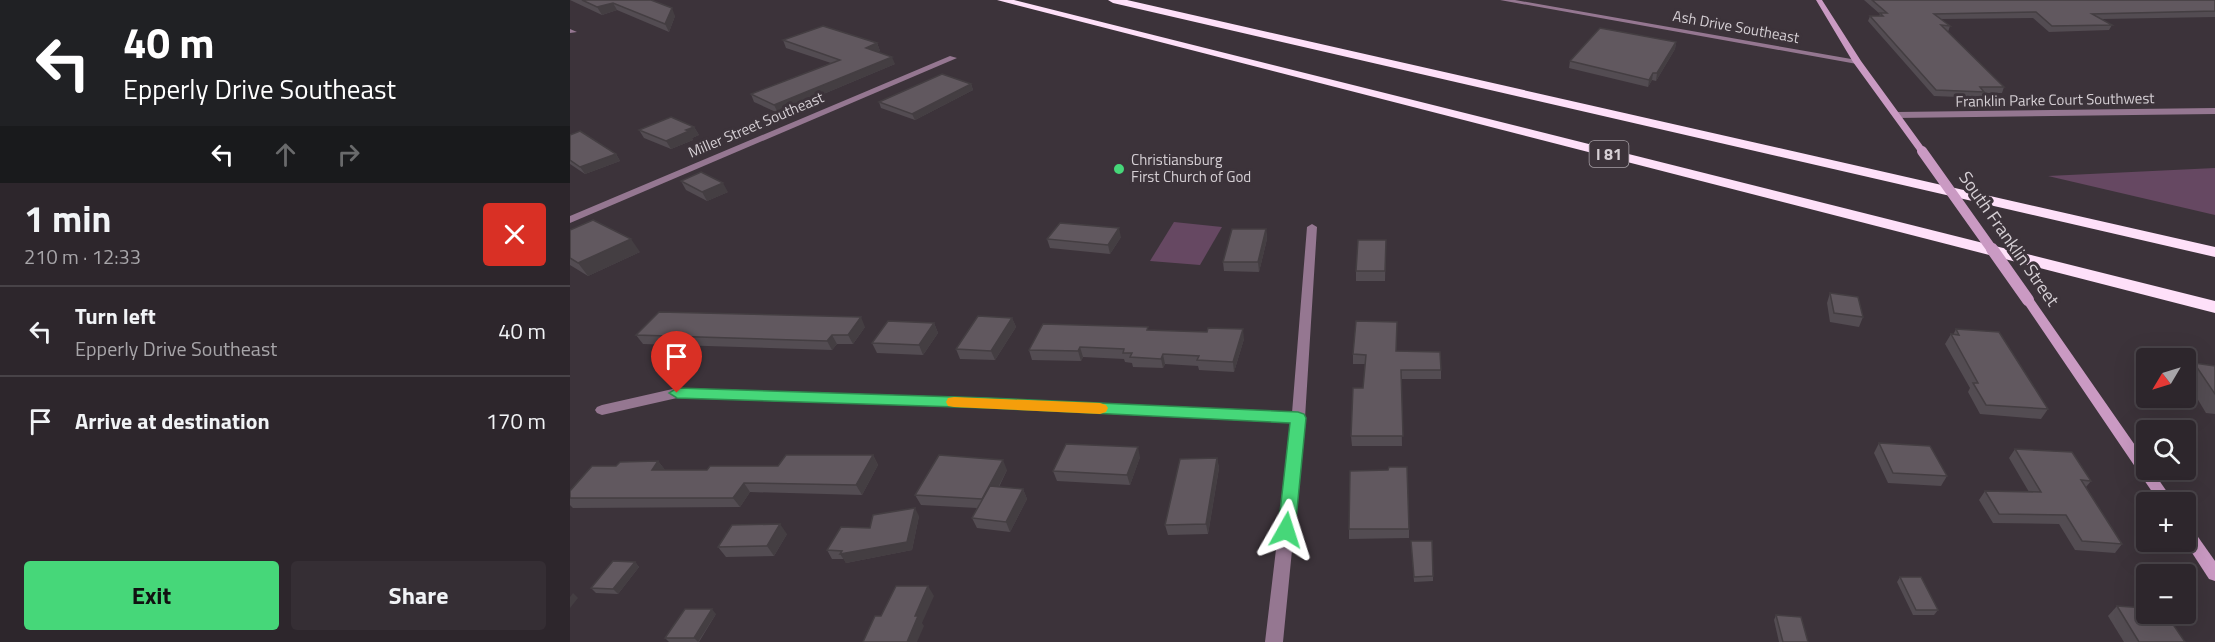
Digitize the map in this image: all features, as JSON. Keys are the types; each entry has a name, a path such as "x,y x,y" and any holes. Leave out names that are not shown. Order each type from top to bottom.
{"highway":[{"name":"I 81","path":"1002,0 2215,307"},
{"name":"I 81","path":"1113,0 2215,252"}],"main road":[{"name":"South Franklin Street","path":"1818,0 1857,62 2028,300 2160,492"},
{"path":"2196,546 2215,574"}],"street":[{"name":"Ash Drive Southeast","path":"1503,0 1857,62"},
{"name":"Miller Street Southeast","path":"570,220 953,58"},
{"name":"Franklin Parke Court Southwest","path":"1896,115 2215,111"},
{"path":"1274,642 1298,418 1312,227"},
{"path":"602,410 677,393 989,403 1298,418"}],"shaded area":[{"path":"2215,168 2215,215 2048,176"},
{"path":"1174,222 1222,227 1200,265 1150,261"}],"building":[{"path":"582,0 651,0 672,8 665,24 613,3 597,7"},
{"path":"1872,0 2215,0 2215,11 2092,14 2112,25 2052,26 2036,12 1934,14 1950,26 1941,25 2004,87 1980,87 1984,92 1936,90 1870,16 1883,16 1880,13 1887,13"},
{"path":"823,26 877,43 866,48 892,57 774,105 751,94 840,60 783,40"},
{"path":"1600,28 1676,42 1657,73 1653,73 1649,80 1570,61"},
{"path":"942,74 971,84 912,114 879,102"},
{"path":"671,117 694,127 666,141 639,130"},
{"path":"580,131 616,154 580,167 570,160 570,135"},
{"path":"701,172 723,183 702,192 681,181"},
{"path":"593,220 631,239 578,263 570,258 570,230"},
{"path":"1060,223 1119,228 1108,245 1047,239"},
{"path":"1232,229 1266,229 1258,262 1223,262"},
{"path":"1358,240 1386,240 1385,271 1356,271"},
{"path":"1830,293 1858,297 1863,317 1834,313"},
{"path":"659,312 861,317 848,335 832,335 827,341 636,335"},
{"path":"978,316 1012,318 991,351 956,349"},
{"path":"888,321 934,323 919,345 872,343"},
{"path":"1356,321 1397,322 1396,351 1440,352 1441,370 1401,370 1403,436 1351,436 1353,388 1363,388 1366,355 1353,354"},
{"path":"1043,324 1148,327 1147,330 1207,332 1208,328 1243,329 1233,362 1197,360 1199,356 1163,354 1161,359 1130,357 1132,353 1123,353 1124,349 1080,347 1078,351 1029,350"},
{"path":"1956,329 1999,332 2048,409 1986,405 1973,383 1978,383 1951,334 1959,335"},
{"path":"2196,363 2215,366 2215,394 2196,366"},
{"path":"1879,443 1930,446 1947,476 1893,473"},
{"path":"1066,444 1138,447 1127,475 1053,471"},
{"path":"2015,449 2072,452 2091,481 2081,480 2122,544 2082,541 2066,515 1999,514 1985,491 2041,492"},
{"path":"786,455 873,455 856,485 744,483 733,498 570,498 570,491 592,466 616,466 620,462 658,461 652,470 707,470 710,466 778,466"},
{"path":"939,455 1003,460 982,499 915,495"},
{"path":"1217,458 1206,524 1165,525 1180,459"},
{"path":"1389,467 1407,467 1409,529 1349,529 1350,471 1388,470"},
{"path":"990,486 1023,489 1006,522 972,518"},
{"path":"915,508 907,542 840,554 842,551 827,550 841,527 870,528 873,515"},
{"path":"780,524 767,546 718,547 732,525"},
{"path":"1411,541 1432,541 1433,576 1414,577"},
{"path":"613,561 635,562 613,589 591,588"},
{"path":"1900,577 1921,577 1938,610 1916,610"},
{"path":"896,586 928,586 907,642 863,642 875,616 881,616"},
{"path":"2117,606 2136,607 2136,624 2173,624 2185,642 2139,642"},
{"path":"685,609 712,609 694,638 665,638"},
{"path":"1776,615 1801,617 1808,642 1783,642"}],"slow traffic":[{"path":"954,402 1100,408"}],"place":[{"name":"Christiansburg First Church of God","path":"1119,169"}],"route":[{"path":"677,393 989,403 1298,418 1286,530"}]}
